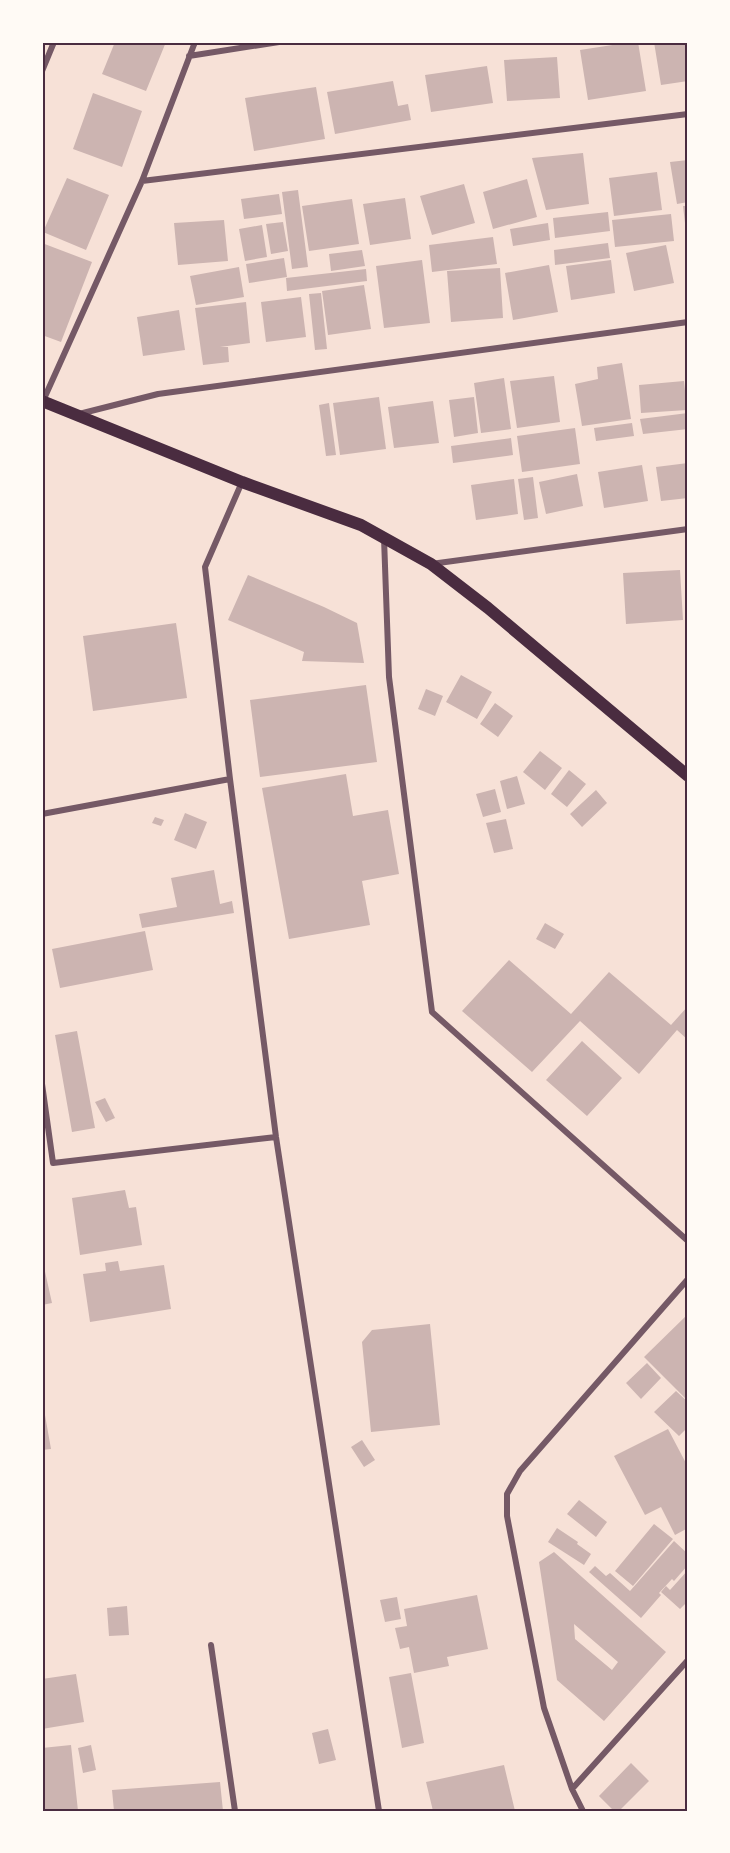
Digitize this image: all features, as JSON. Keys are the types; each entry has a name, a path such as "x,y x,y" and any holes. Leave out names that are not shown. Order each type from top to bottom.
{"main road":[{"path":"42,401 242,482 361,525 431,564 488,608 688,776"}],"street":[{"path":"42,71 54,42"},
{"path":"42,401 142,181 195,42"},
{"path":"189,56 279,42"},
{"path":"142,181 688,114"},
{"path":"76,415 158,394 688,322"},
{"path":"242,482 205,567 276,1137 379,1811"},
{"path":"431,564 688,529"},
{"path":"384,538 389,677 432,1012 688,1241"},
{"path":"42,814 230,779"},
{"path":"42,1084 53,1163 276,1137"},
{"path":"583,1811 572,1788 544,1708 507,1516 507,1494 520,1471 688,1279"},
{"path":"211,1645 235,1811"},
{"path":"572,1788 688,1660"}],"building":[{"path":"115,42 166,42 146,91 102,74"},
{"path":"638,42 646,91 588,100 580,50"},
{"path":"654,42 688,42 688,81 661,85"},
{"path":"557,57 560,98 507,101 504,60"},
{"path":"487,66 493,103 431,112 425,75"},
{"path":"393,81 398,106 408,104 411,120 335,134 327,92"},
{"path":"316,87 325,139 254,151 245,98"},
{"path":"93,93 142,111 122,167 73,149"},
{"path":"583,153 589,204 546,210 532,158"},
{"path":"688,160 688,202 677,204 670,162"},
{"path":"657,172 662,210 614,216 609,178"},
{"path":"67,178 109,195 86,250 43,232"},
{"path":"527,179 537,217 493,229 483,192"},
{"path":"464,184 475,223 432,235 420,196"},
{"path":"298,190 308,267 292,269 282,192"},
{"path":"279,194 282,214 244,219 241,199"},
{"path":"405,198 411,239 370,245 363,204"},
{"path":"352,199 359,244 309,251 302,206"},
{"path":"683,206 688,206 688,223 685,223"},
{"path":"608,212 610,231 555,238 553,218"},
{"path":"671,214 674,241 615,247 612,220"},
{"path":"224,220 228,261 178,265 174,223"},
{"path":"283,222 288,251 271,254 266,224"},
{"path":"548,223 550,240 513,246 510,229"},
{"path":"262,225 267,257 245,261 239,229"},
{"path":"493,237 497,264 432,272 429,245"},
{"path":"42,243 92,262 61,342 42,335"},
{"path":"608,243 610,258 555,265 554,250"},
{"path":"666,245 674,283 634,291 626,253"},
{"path":"362,250 365,266 331,271 329,254"},
{"path":"284,258 287,277 249,283 246,264"},
{"path":"422,260 430,323 384,328 376,266"},
{"path":"611,260 615,293 571,300 566,266"},
{"path":"549,265 558,312 513,320 505,273"},
{"path":"239,267 244,297 196,305 190,276"},
{"path":"500,268 503,318 451,322 447,271"},
{"path":"366,269 367,281 287,291 286,278"},
{"path":"364,285 371,329 328,335 322,291"},
{"path":"321,293 327,349 315,350 309,294"},
{"path":"301,297 306,337 266,342 261,302"},
{"path":"246,302 250,343 220,347 228,347 229,362 203,365 195,308"},
{"path":"179,310 185,350 143,356 137,317"},
{"path":"622,363 631,419 582,426 575,384 598,379 597,367"},
{"path":"554,376 560,422 517,428 510,381"},
{"path":"504,378 511,429 481,433 474,383"},
{"path":"684,381 687,410 641,413 639,385"},
{"path":"379,397 386,449 340,455 333,403"},
{"path":"474,397 478,433 454,437 449,400"},
{"path":"433,401 439,443 394,448 388,407"},
{"path":"329,403 336,455 326,456 319,405"},
{"path":"688,413 688,429 643,434 640,419"},
{"path":"632,423 634,436 596,441 594,428"},
{"path":"575,428 580,464 522,472 517,436"},
{"path":"511,438 513,455 453,463 451,446"},
{"path":"688,463 688,498 661,501 656,467"},
{"path":"642,465 648,501 604,508 598,472"},
{"path":"577,474 583,506 546,514 539,482"},
{"path":"533,477 538,518 524,520 518,479"},
{"path":"514,479 518,514 476,520 471,485"},
{"path":"680,570 683,620 626,624 623,573"},
{"path":"248,575 357,623 364,663 302,661 304,652 228,620"},
{"path":"176,623 187,698 93,711 83,636"},
{"path":"461,675 492,692 477,719 446,702"},
{"path":"366,685 377,762 260,777 250,700"},
{"path":"426,689 443,696 435,716 418,709"},
{"path":"495,703 513,716 498,737 480,724"},
{"path":"540,751 562,768 545,790 523,772"},
{"path":"569,770 586,784 567,807 551,794"},
{"path":"346,774 353,816 388,810 399,874 362,881 370,925 289,939 262,788"},
{"path":"517,776 525,804 507,809 500,781"},
{"path":"495,789 501,812 483,817 476,794"},
{"path":"596,790 607,803 582,827 570,814"},
{"path":"185,813 207,822 196,849 174,840"},
{"path":"155,817 164,820 161,826 152,823"},
{"path":"506,819 513,849 494,853 486,823"},
{"path":"214,870 220,904 232,901 234,913 142,928 139,914 177,907 171,878"},
{"path":"545,923 564,934 555,949 536,939"},
{"path":"145,931 153,970 60,988 52,949"},
{"path":"509,960 571,1014 609,972 671,1025 688,1006 688,1040 677,1030 639,1074 580,1021 532,1072 462,1011"},
{"path":"77,1031 95,1128 72,1132 55,1035"},
{"path":"582,1041 622,1078 587,1116 546,1080"},
{"path":"105,1098 115,1118 106,1122 95,1102"},
{"path":"125,1190 129,1208 136,1207 142,1245 80,1255 72,1198"},
{"path":"42,1258 52,1303 42,1305"},
{"path":"118,1261 120,1271 164,1265 171,1309 90,1322 83,1274 106,1271 105,1263"},
{"path":"688,1314 688,1401 644,1357"},
{"path":"430,1324 440,1425 371,1432 362,1342 372,1330"},
{"path":"647,1363 661,1378 641,1399 626,1383"},
{"path":"676,1391 688,1402 688,1427 679,1436 654,1412"},
{"path":"42,1398 51,1449 42,1450"},
{"path":"668,1429 688,1467 688,1528 675,1535 661,1507 645,1515 614,1456"},
{"path":"362,1440 375,1460 364,1467 351,1447"},
{"path":"579,1500 607,1522 596,1537 567,1514"},
{"path":"654,1524 673,1539 633,1586 615,1571"},
{"path":"557,1528 591,1554 584,1565 548,1542"},
{"path":"674,1541 688,1554 688,1565 659,1593 661,1595 641,1618 589,1572 595,1566 606,1576 610,1573 630,1591"},
{"path":"554,1552 666,1652 604,1721 557,1680 539,1562","holes":["574,1624 618,1662 612,1670 575,1639"]},
{"path":"688,1570 688,1605 686,1603 680,1609 661,1592 666,1586 670,1590"},
{"path":"477,1595 488,1649 447,1657 449,1666 414,1673 409,1647 400,1649 395,1628 407,1626 404,1609"},
{"path":"397,1597 401,1619 385,1622 380,1600"},
{"path":"127,1606 129,1635 109,1636 107,1608"},
{"path":"411,1673 424,1743 402,1748 389,1677"},
{"path":"76,1674 84,1722 42,1729 42,1679"},
{"path":"328,1729 336,1760 319,1764 312,1733"},
{"path":"71,1745 78,1811 42,1811 42,1748"},
{"path":"91,1745 96,1770 83,1773 78,1748"},
{"path":"631,1763 649,1781 619,1811 614,1811 599,1796"},
{"path":"504,1765 515,1811 433,1811 426,1782"},
{"path":"220,1782 223,1811 114,1811 112,1790"}]}
